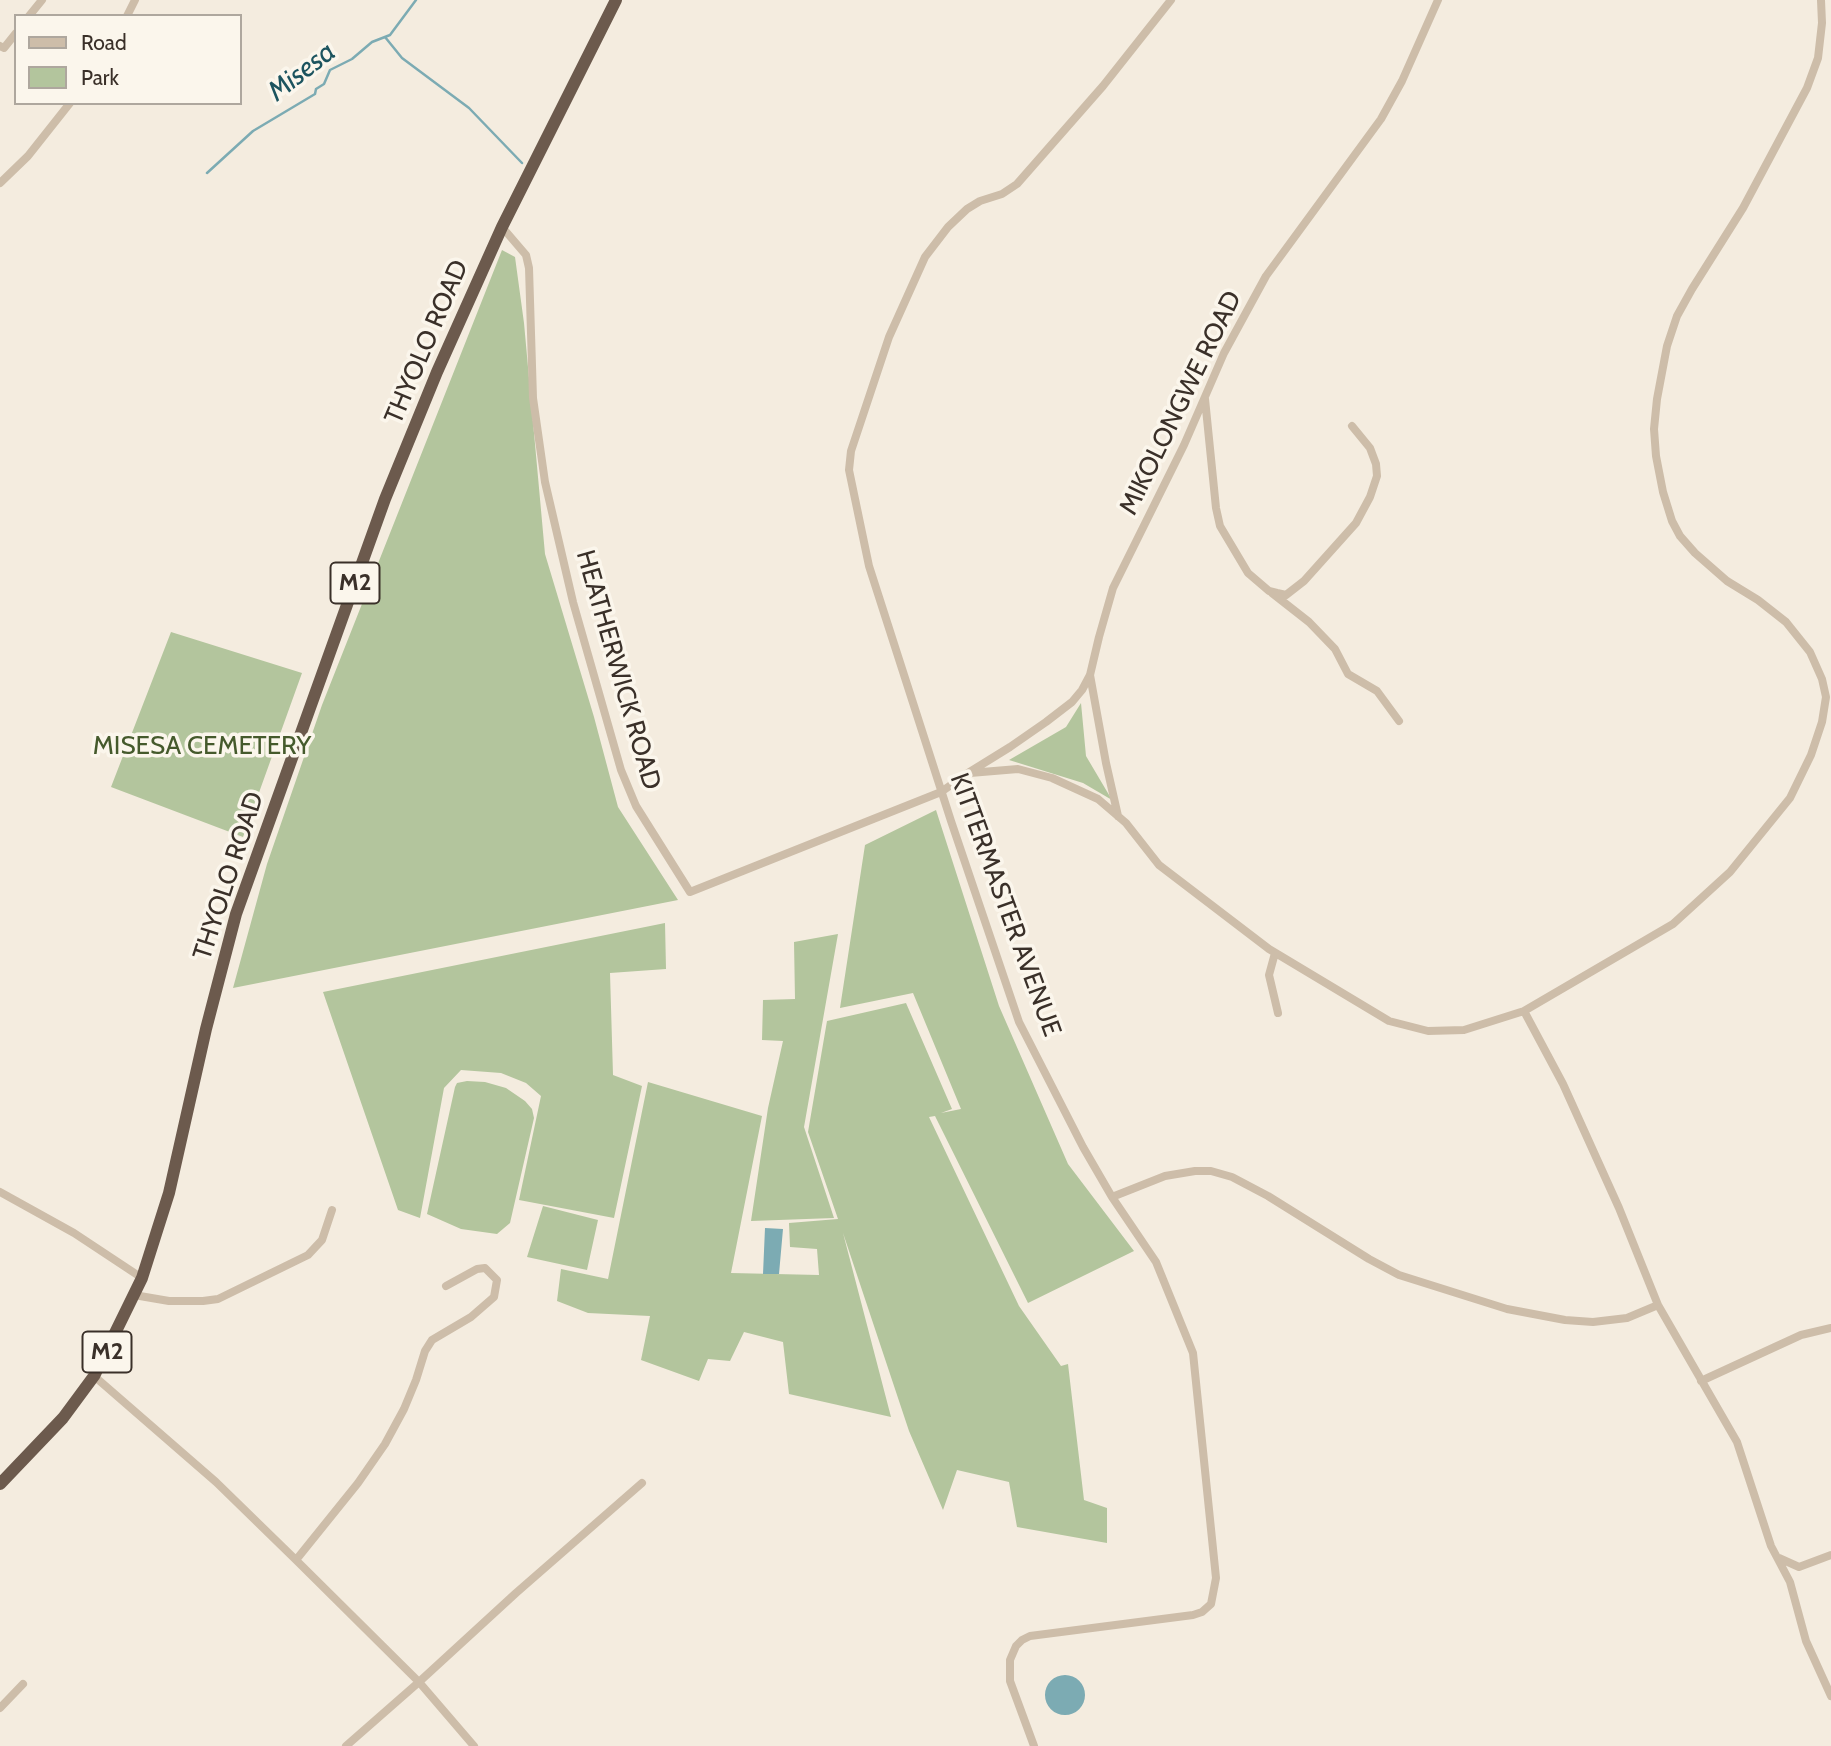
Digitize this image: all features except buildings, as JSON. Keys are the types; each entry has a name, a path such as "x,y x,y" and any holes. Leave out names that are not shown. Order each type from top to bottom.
{"highway":[{"name":"THYOLO ROAD","path":"0,1484 63,1418 94,1376 142,1278 169,1193 236,914 385,499 436,372 502,227 616,0"}],"street":[{"path":"31,14 42,0"},
{"name":"KITTERMASTER AVENUE","path":"1034,1746 1010,1681 1010,1660 1016,1646 1030,1636 1170,1619 1202,1612 1211,1604 1216,1578 1193,1353 1156,1262 1112,1197 1083,1147 1019,1022 941,792 869,566 849,470 851,451 889,337 925,257 948,227 967,209 980,201 1002,194 1017,184 1103,86 1171,0"},
{"name":"MIKOLONGWE ROAD","path":"941,792 1046,722 1072,702 1082,690 1090,675 1113,588 1157,503 1224,353 1266,276 1381,119 1402,81 1438,0"},
{"path":"968,773 1018,769 1052,778 1098,799 1126,823 1159,866 1276,953 1389,1021 1428,1031 1464,1030 1524,1011 1673,924 1730,872 1790,797 1811,755 1822,722 1826,697 1822,679 1810,652 1786,622 1727,580 1695,553 1680,536 1672,522 1663,492 1654,429 1667,346 1677,316 1743,208 1807,88 1818,58 1822,23 1821,0"},
{"path":"0,46 4,48 14,36"},
{"path":"0,183 28,156 68,105"},
{"name":"HEATHERWICK ROAD","path":"502,227 526,255 529,268 533,398 545,482 573,602 621,770 636,806 690,892 941,792"},
{"path":"1205,397 1220,526 1248,573 1309,622 1335,649 1348,674 1377,691 1399,721"},
{"path":"1269,591 1286,595 1304,581 1356,523 1370,497 1377,476 1376,464 1370,449 1352,426"},
{"path":"1090,675 1118,816"},
{"path":"1276,953 1269,975 1278,1013"},
{"path":"1524,1011 1563,1084 1614,1195 1658,1305 1737,1442 1771,1546 1794,1593 1812,1655 1831,1696"},
{"path":"1112,1197 1165,1176 1211,1171 1232,1177 1268,1196 1368,1259 1399,1275 1507,1309 1565,1320 1593,1322 1627,1318 1658,1305"},
{"path":"0,1192 74,1234 142,1278"},
{"path":"134,1295 169,1301 218,1298 308,1255 322,1240 332,1210"},
{"path":"296,1560 358,1483 385,1444 404,1409 425,1351 432,1340 471,1317 494,1297 497,1280 485,1268 477,1269 446,1286"},
{"path":"1701,1381 1801,1335 1831,1328"},
{"path":"94,1376 216,1482 419,1682 474,1746"},
{"path":"346,1746 642,1483"},
{"path":"1777,1557 1799,1567 1831,1555"},
{"path":"0,1708 23,1684"}],"green space":[{"path":"502,250 515,257 524,323 545,554 618,807 678,900 233,988 267,864 322,705"},
{"name":"MISESA CEMETERY","path":"171,632 302,673 243,837 111,787"},
{"path":"1081,703 1086,756 1112,800 1083,783 1009,760 1066,727"},
{"path":"936,810 999,1006 1068,1164 1134,1251 1028,1303 935,1116 929,1117 1019,1306 1061,1366 1068,1364 1084,1500 1107,1508 1107,1543 1017,1527 1009,1482 957,1470 943,1510 909,1431 843,1233 891,1417 789,1394 783,1342 744,1332 730,1361 708,1359 699,1381 641,1360 650,1316 588,1313 557,1301 561,1269 608,1279 648,1082 762,1116 731,1273 819,1275 817,1249 790,1247 789,1223 838,1219 808,1132 827,1021 906,1003 952,1109 941,1113 961,1109 913,993 840,1008 865,845"},
{"path":"665,923 666,969 610,973 613,1075 642,1086 614,1218 519,1200 541,1096 526,1083 501,1073 461,1070 444,1088 420,1218 398,1210 323,992"},
{"path":"838,934 804,1127 834,1218 751,1221 768,1108 783,1041 762,1040 763,1000 795,999 794,942"},
{"path":"485,1082 506,1088 525,1101 532,1109 534,1118 510,1223 497,1234 461,1229 427,1214 455,1087 457,1083"},
{"path":"543,1206 598,1220 587,1270 527,1257"}],"water":[{"path":"765,1228 783,1229 779,1274 763,1274"},
{"path":"1065,1675 1073,1676 1079,1681 1084,1687 1084,1703 1079,1709 1073,1714 1065,1715 1057,1714 1051,1709 1046,1703 1045,1695 1046,1687 1051,1681 1057,1676"}],"waterway":[{"name":"Misesa","path":"207,173 253,131 315,94 316,89 324,84 330,70 352,59 372,42 390,35 416,0"},
{"path":"385,37 402,58 469,108 522,163"}]}
